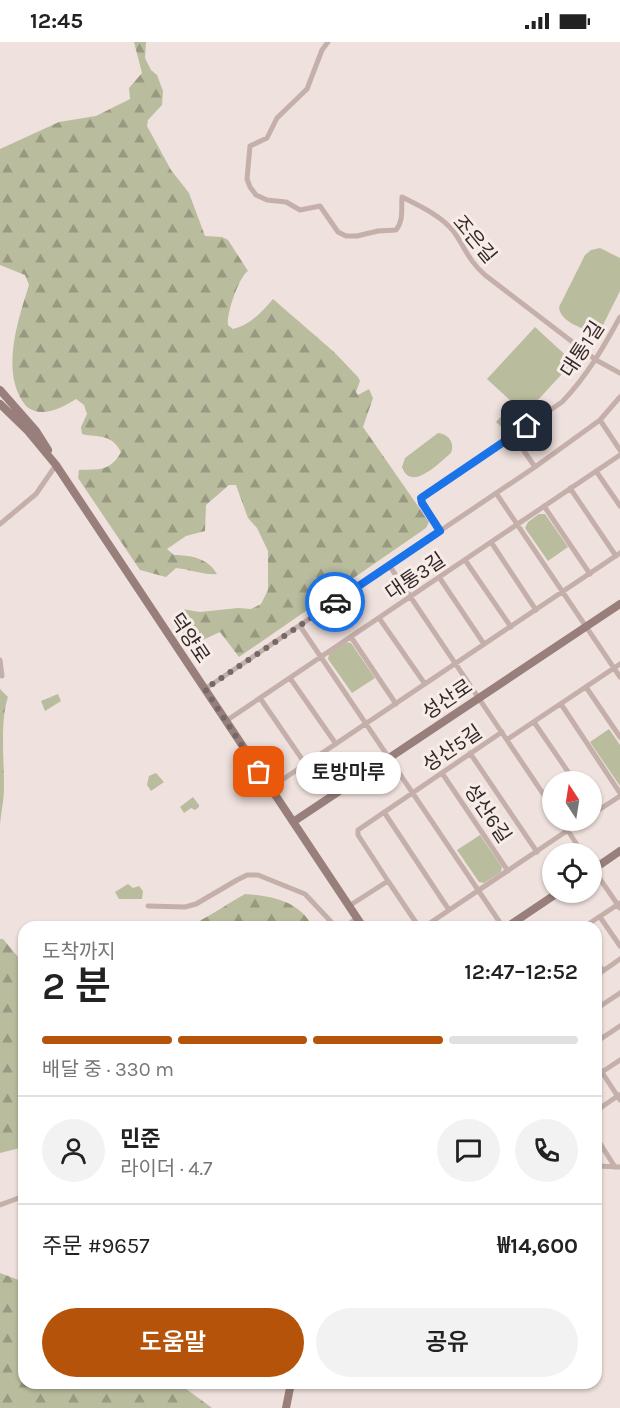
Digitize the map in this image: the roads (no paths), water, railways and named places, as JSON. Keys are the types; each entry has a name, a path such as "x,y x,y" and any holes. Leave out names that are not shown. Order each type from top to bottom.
{"street":[{"name":"조은길","path":"328,42 322,50 307,89 277,118 267,138 250,146 247,179 253,193 267,200 286,202 297,209 306,210 320,206 330,224 338,232 353,236 396,230 403,215 402,197 424,208 450,228 474,265 596,360"},
{"name":"대통1길","path":"440,531 421,498 562,402 596,360 620,317"},
{"path":"596,360 620,373"},
{"path":"0,390 36,431 54,463 36,494 0,524"},
{"path":"205,689 535,467 600,420 620,397"},
{"name":"덕양로","path":"0,404 27,430 54,463 359,921"},
{"path":"600,420 620,450"},
{"path":"513,435 535,467"},
{"name":"대통3길","path":"226,721 620,455"},
{"path":"596,471 620,506"},
{"path":"270,788 618,555 570,489"},
{"path":"496,493 620,677"},
{"path":"544,506 590,574"},
{"path":"491,542 536,610"},
{"path":"465,560 511,627"},
{"path":"389,565 542,792"},
{"path":"439,578 484,645"},
{"name":"성산로","path":"293,822 620,604"},
{"path":"379,618 425,684"},
{"path":"300,626 501,921"},
{"path":"351,637 396,704"},
{"path":"0,660 2,676"},
{"name":"성산5길","path":"507,739 620,664"},
{"path":"291,678 336,744"},
{"path":"586,687 620,737"},
{"path":"260,698 306,765"},
{"path":"561,704 620,794 602,807"},
{"path":"534,722 567,771"},
{"name":"성산5길","path":"388,881 357,832 502,732"},
{"name":"성산6길","path":"470,753 537,852"},
{"name":"성산6길","path":"442,772 508,871"},
{"path":"384,812 449,910"},
{"path":"568,831 576,843"},
{"name":"성산6길","path":"433,921 568,831"},
{"path":"602,863 620,851"},
{"path":"148,906 185,907 196,904 237,880 248,875 258,875 305,894 330,921"},
{"path":"349,906 388,881 415,921"},
{"path":"594,921 619,905 602,882"},
{"path":"514,921 542,903"},
{"path":"600,917 620,946"},
{"path":"353,921 357,918"},
{"path":"603,971 620,959"},
{"path":"602,1005 620,993"},
{"path":"602,1038 620,1026"},
{"path":"602,1107 619,1097 602,1072 620,1060"},
{"path":"602,1146 617,1167"},
{"path":"602,1166 617,1167"},
{"path":"0,1204 18,1198"},
{"path":"286,1408 290,1389"}],"place":[{"name":"토방마루","path":"259,772"}]}
